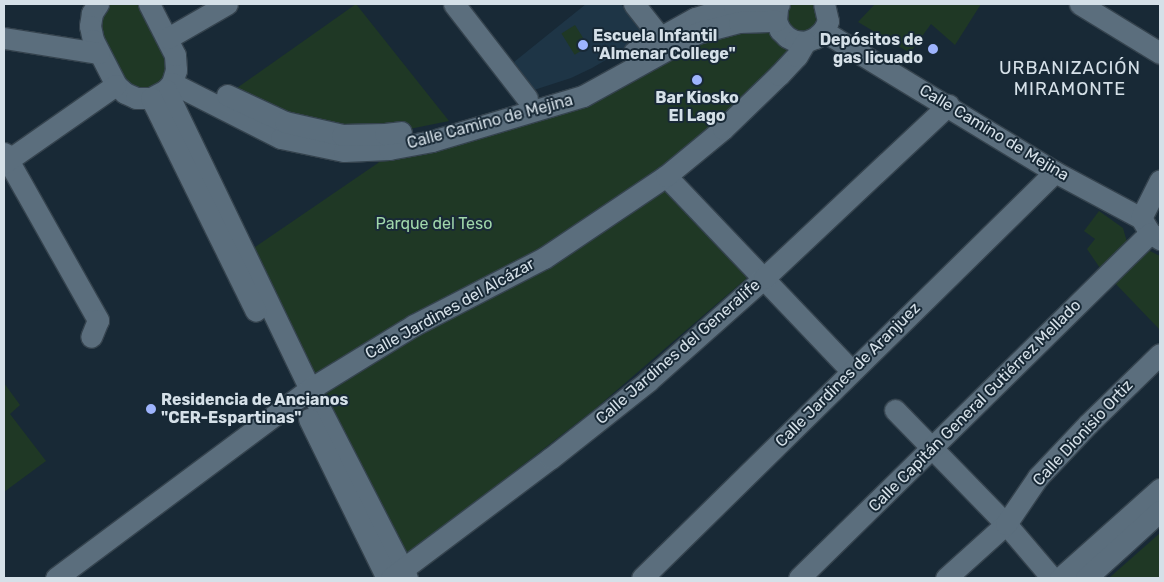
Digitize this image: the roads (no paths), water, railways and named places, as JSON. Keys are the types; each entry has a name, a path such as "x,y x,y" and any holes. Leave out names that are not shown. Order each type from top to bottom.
{"street":[{"path":"98,4 92,13 90,26 92,40 116,85 125,93 136,98 166,85"},
{"path":"149,4 176,55 166,85 235,250 304,393 397,576"},
{"path":"168,38 227,4"},
{"path":"454,4 527,98"},
{"path":"634,4 660,37"},
{"path":"1080,4 1160,53"},
{"name":"Calle Camino de Mejina","path":"166,85 285,122 342,135 385,134 429,126 577,83 694,18 734,6 778,10"},
{"path":"814,36 828,21 831,6"},
{"name":"Calle Camino de Mejina","path":"166,85 281,138 344,151 389,149 432,141 583,96 697,33 778,10"},
{"name":"Calle Camino de Mejina","path":"778,10 780,30 787,37 796,41 814,36 948,105 1150,230"},
{"name":"Calle Jardines del Alcázar","path":"56,578 304,393 414,325 544,258 666,176 723,129 779,75 814,36"},
{"path":"4,38 99,53"},
{"path":"91,337 98,320 5,158 116,85"},
{"name":"Calle Jardines del Generalife","path":"397,576 552,458 648,381 764,278 948,105"},
{"name":"Calle Jardines de Aranjuez","path":"642,578 1055,172"},
{"path":"666,176 852,371"},
{"path":"1150,230 1160,180"},
{"name":"Calle Capitán General Gutiérrez Mellado","path":"799,578 933,448 1150,230"},
{"name":"Calle Dionisio Ortiz","path":"946,578 1006,524 1038,477 1088,424 1160,354"},
{"path":"896,410 1006,524 1052,578"},
{"path":"1060,578 1160,489"},
{"path":"1086,578 1160,511"}],"place":[{"name":"Escuela Infantil \"Almenar College\"","path":"583,45"},
{"name":"Depósitos de gas licuado","path":"933,49"},
{"name":"Bar Kiosko El Lago","path":"697,80"},
{"name":"Residencia de Ancianos \"CER-Espartinas\"","path":"151,409"}],"district":[{"name":"URBANIZACIÓN MIRAMONTE","path":"1070,79"}],"park label":[{"name":"Parque del Teso","path":"434,224"}]}
